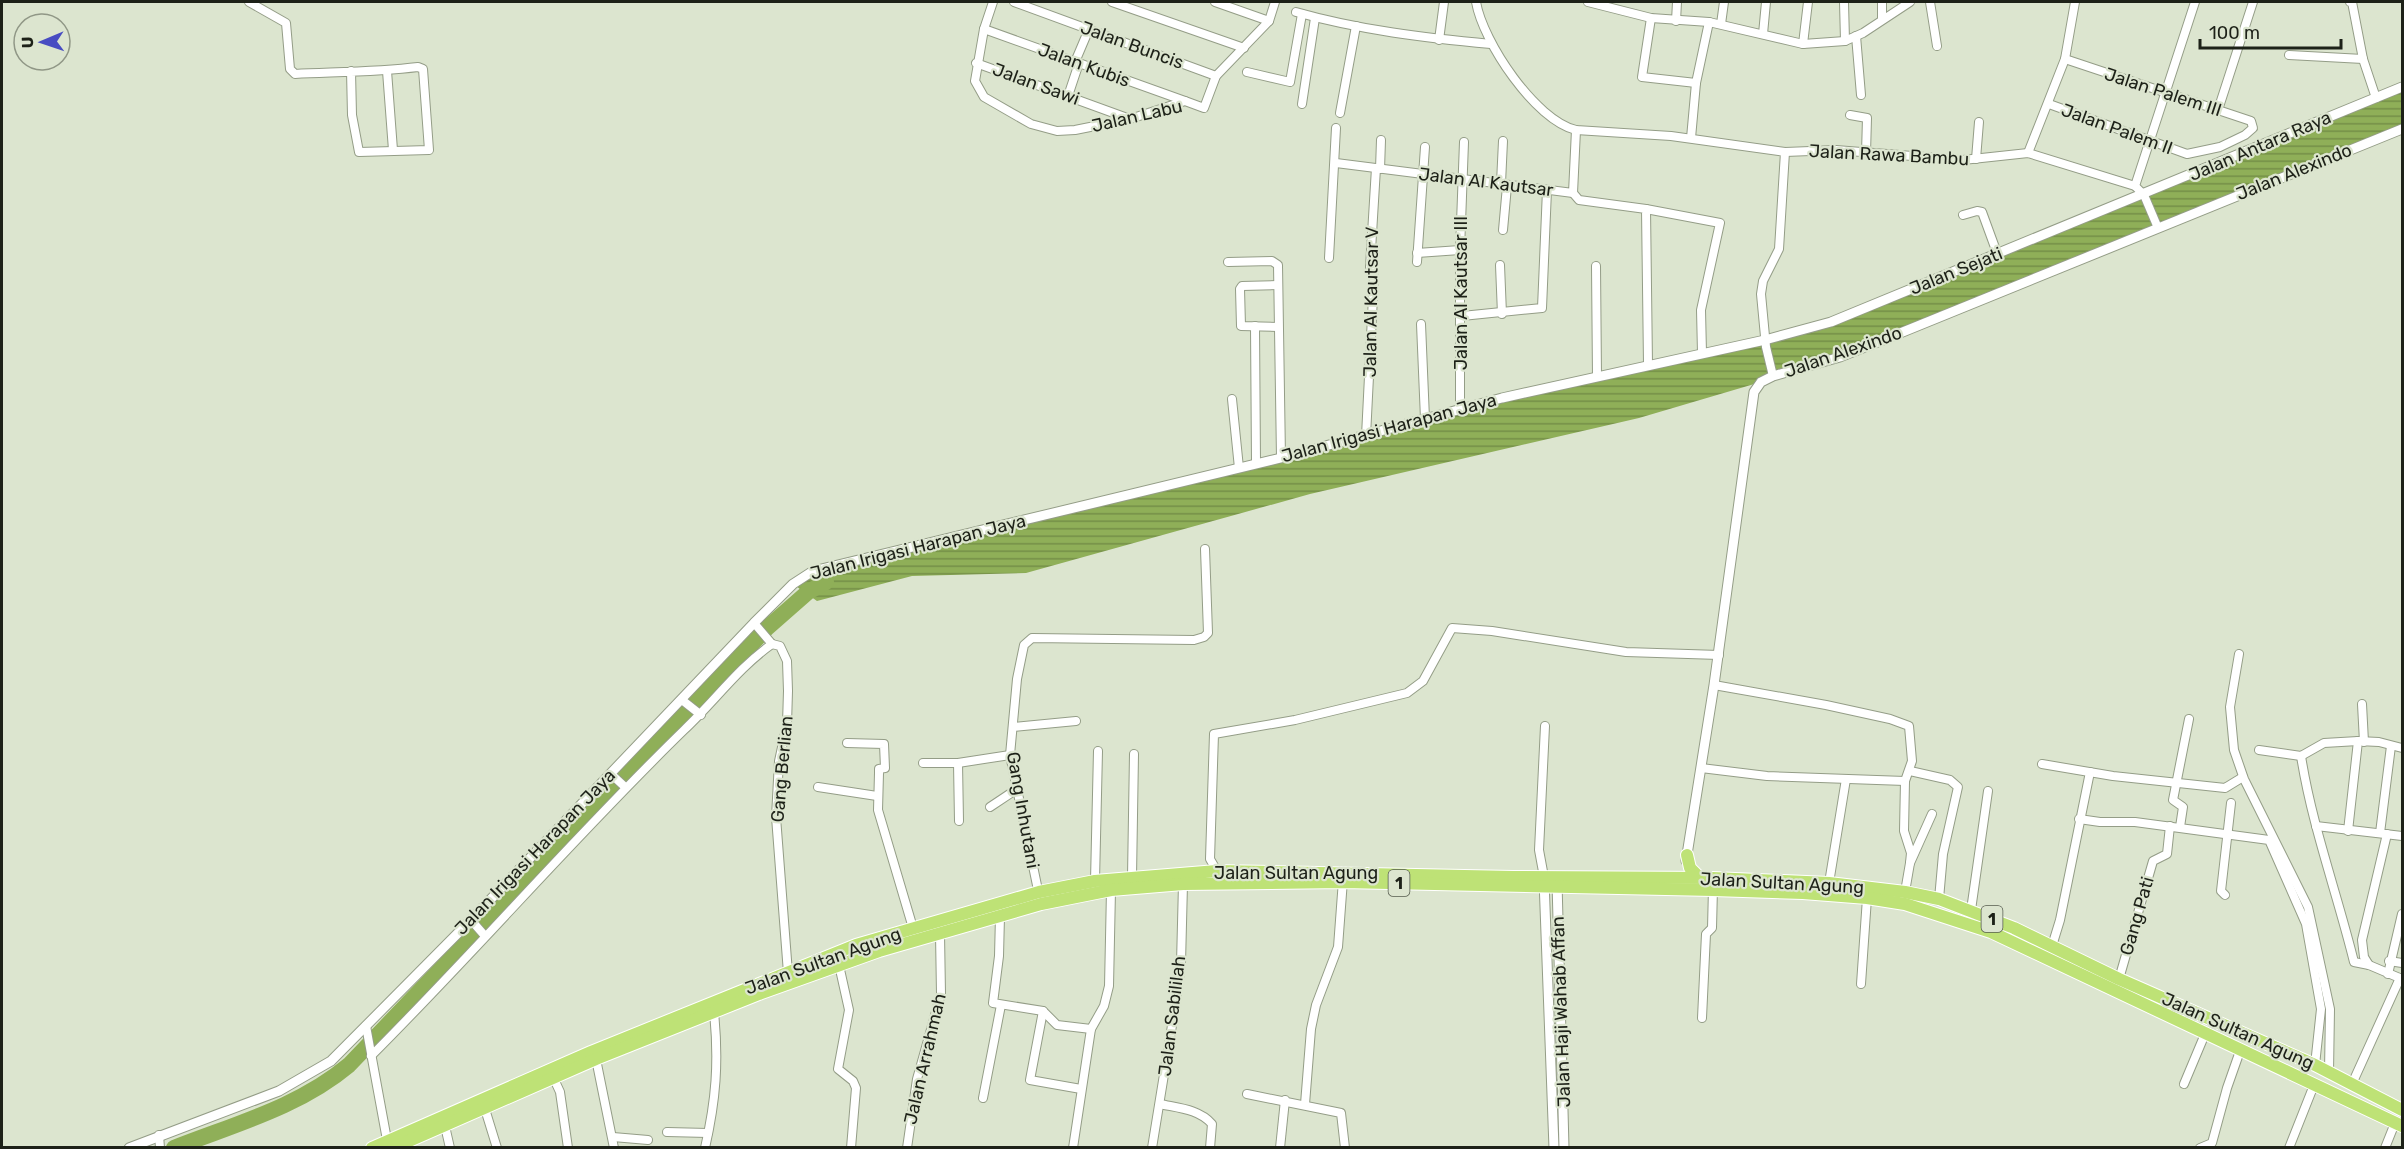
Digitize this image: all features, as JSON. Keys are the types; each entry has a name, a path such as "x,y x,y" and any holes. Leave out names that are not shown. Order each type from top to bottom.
{"highway":[{"path":"1687,855 1690,868 1700,878"},
{"path":"1681,882 1687,855"},
{"name":"Jalan Sultan Agung","path":"390,1144 495,1099 591,1052 856,945 913,928 1040,898 1095,881 1216,872 1551,882 1681,882 1867,898 1905,904 1992,932 2399,1125"},
{"name":"Jalan Sultan Agung","path":"372,1148 445,1126 484,1109 495,1099 554,1079 596,1059 839,965 1000,916 1040,898 1183,884 1343,877"},
{"name":"Jalan Sultan Agung","path":"1681,882 1700,878 1713,884 1829,883 1905,892 1939,899 1971,910 2119,979 2315,1065 2403,1110"},
{"path":"2318,1087 2329,1072"},
{"path":"2347,1100 2352,1084"}],"street":[{"path":"249,2 286,23 293,73 351,71 387,71 423,69 431,145 427,151 393,150 362,153 357,149 352,115 351,71"},
{"path":"976,63 993,2"},
{"name":"Jalan Buncis","path":"1014,2 1216,76"},
{"path":"1041,11 1044,2"},
{"path":"1112,2 1244,48"},
{"path":"1215,2 1269,21"},
{"name":"Jalan Labu","path":"976,63 975,81 984,97 1031,124 1066,130 1130,118 1185,101 1204,108 1216,76 1269,21 1275,2"},
{"path":"1439,39 1444,2"},
{"path":"1476,2 1491,44 1509,74 1558,124 1576,130 1691,138 1785,152 1779,249 1761,287 1766,343 1773,376"},
{"path":"1588,2 1651,18 1721,24 1803,44 1845,41 1910,2"},
{"path":"1676,21 1677,2"},
{"path":"1721,24 1724,2"},
{"path":"1763,34 1766,2"},
{"path":"1803,44 1808,2"},
{"path":"1844,2 1845,41"},
{"path":"1882,2 1882,19"},
{"path":"1930,2 1936,46"},
{"path":"2074,2 2065,59 2028,153 2135,186 2145,199 2156,224"},
{"path":"2135,186 2195,2"},
{"path":"2218,110 2253,2"},
{"path":"2352,2 2363,59 2376,98"},
{"path":"1247,72 1290,82 1299,13 1356,26 1439,39 1491,44"},
{"path":"1302,104 1315,18"},
{"path":"1651,18 1642,77 1696,83"},
{"path":"1691,138 1696,83 1709,22"},
{"path":"1340,114 1356,26"},
{"path":"1068,96 1089,28"},
{"name":"Jalan Kubis","path":"984,29 1185,101"},
{"path":"1856,36 1861,95"},
{"path":"2289,55 2363,59"},
{"name":"Jalan Palem III","path":"2065,59 2251,121 2252,131"},
{"name":"Jalan Sawi","path":"976,63 1130,118"},
{"path":"387,71 393,150"},
{"name":"Jalan Antara Raya","path":"2145,199 2403,87"},
{"name":"Jalan Palem II","path":"2049,104 2181,153 2197,153 2220,147 2252,131"},
{"path":"1850,115 1867,118 1866,153"},
{"path":"1976,159 1979,122"},
{"path":"1329,258 1336,163 1336,128"},
{"name":"Jalan Alexindo","path":"1687,855 1719,655 1754,392 1761,382 1883,340 2156,224 2403,129"},
{"name":"Jalan Al Kautsar","path":"1336,163 1422,175 1462,177 1504,185 1573,193 1576,130"},
{"name":"Jalan Al Kautsar V","path":"1366,436 1374,277 1370,267 1381,140"},
{"path":"1503,141 1503,230"},
{"name":"Jalan Al Kautsar III","path":"1460,408 1462,316 1460,250 1464,142"},
{"path":"1417,262 1425,147"},
{"name":"Jalan Rawa Bambu","path":"1785,152 1830,149 1950,160 2028,153"},
{"path":"1462,316 1503,314 1542,308 1547,190"},
{"path":"1573,193 1579,200 1646,209 1720,223 1701,310 1702,353"},
{"name":"Jalan Sejati","path":"1766,343 1834,321 1997,253 2145,199"},
{"path":"1646,209 1648,364"},
{"path":"1963,216 1977,211 1982,212 1997,253"},
{"path":"1417,253 1460,250"},
{"path":"1228,262 1276,262 1281,458"},
{"path":"1500,265 1503,314"},
{"path":"1596,266 1597,377"},
{"path":"1278,285 1241,288 1240,325 1278,327"},
{"path":"1421,324 1425,419"},
{"path":"1255,326 1256,464"},
{"name":"Jalan Irigasi Harapan Jaya","path":"129,1148 302,1080 331,1061 479,929 612,776 793,584 813,571 1281,458 1460,408 1648,364 1766,343"},
{"path":"1233,399 1239,468"},
{"name":"Gang Inhutani","path":"1040,898 1010,755 1017,679 1024,645 1032,638 1115,641 1194,640 1204,637 1208,633 1204,549"},
{"path":"371,1056 479,929 739,671 772,644 756,625"},
{"path":"1216,872 1210,859 1210,836 1213,739 1216,732 1295,720 1407,693 1423,681 1452,628 1492,631 1626,652 1719,655"},
{"name":"Gang Berlian","path":"772,644 780,646 788,667 787,724 779,761 776,817 788,973"},
{"path":"2239,654 2231,691 2232,740 2243,777 2308,906 2330,1009 2329,1072"},
{"path":"1714,685 1826,705 1908,725 1911,735 1910,771 1905,781 1904,831 1911,853 1905,892"},
{"path":"683,701 698,713"},
{"path":"2348,831 2361,742 2362,704"},
{"path":"2180,827 2183,807 2173,801 2189,718"},
{"path":"1012,727 1076,721"},
{"path":"1545,726 1539,850 1551,882"},
{"path":"2259,750 2301,756 2322,744 2361,742 2403,748"},
{"path":"847,743 882,743 885,746 885,768 879,769 878,810 913,928"},
{"path":"2369,965 2364,957 2362,940 2384,833 2391,746"},
{"path":"1095,881 1098,751"},
{"path":"1132,877 1134,754"},
{"path":"923,763 958,763 1010,755"},
{"path":"2301,756 2307,793 2336,888 2354,962 2369,965 2401,979 2352,1084"},
{"path":"958,763 959,821"},
{"path":"2042,764 2227,788 2243,777"},
{"path":"1701,768 1767,776 1905,781"},
{"path":"1910,771 1950,780 1958,787 1943,854 1939,899"},
{"path":"2052,946 2062,914 2090,772"},
{"path":"612,776 624,786"},
{"path":"1829,883 1846,779"},
{"path":"818,787 877,796"},
{"path":"990,807 1017,789"},
{"path":"1971,910 1988,791"},
{"path":"2224,895 2221,891 2231,803"},
{"path":"1910,862 1932,814"},
{"path":"2079,819 2180,827 2267,839 2306,924 2321,1010 2315,1065"},
{"name":"Gang Pati","path":"2119,979 2153,861 2167,854 2170,826"},
{"path":"2316,826 2403,836"},
{"path":"1305,1104 1311,1029 1316,1005 1338,947 1343,877"},
{"name":"Jalan Haji Wahab Affan","path":"1551,882 1550,976 1554,1148"},
{"name":"Jalan Haji Wahab Affan","path":"1551,882 1564,1148"},
{"name":"Jalan Sabililah","path":"1152,1148 1173,1034 1181,963 1183,884"},
{"path":"1702,1018 1706,934 1712,928 1713,884"},
{"path":"1072,1148 1091,1029 1104,1006 1109,986 1111,890"},
{"path":"1861,984 1867,898"},
{"path":"2388,974 2389,961 2403,914"},
{"path":"1000,916 999,962 992,1000 1001,1005 1043,1011 1057,1025 1091,1029"},
{"name":"Jalan Arrahmah","path":"907,1148 917,1079 941,994 940,934"},
{"path":"2389,961 2403,963"},
{"path":"839,965 849,1007 838,1071 853,1081 856,1088 851,1148"},
{"path":"983,1098 1001,1005"},
{"path":"1043,1011 1030,1082 1081,1089"},
{"path":"705,1148 714,1110 717,1082 714,1012"},
{"path":"367,1030 390,1144"},
{"path":"2184,1084 2205,1034"},
{"path":"2200,1148 2212,1143 2240,1051"},
{"path":"596,1059 614,1148"},
{"path":"554,1079 560,1092 568,1148"},
{"path":"2289,1148 2318,1087"},
{"path":"1247,1094 1286,1100 1341,1113 1345,1148"},
{"path":"1280,1148 1286,1100"},
{"path":"1160,1104 1194,1112 1207,1119 1212,1124 1210,1148"},
{"path":"484,1109 497,1148"},
{"path":"2385,1148 2399,1125"},
{"path":"445,1126 450,1148"},
{"path":"667,1132 708,1133"},
{"path":"159,1135 160,1148"},
{"path":"613,1137 648,1140"}],"shaded area":[{"path":"2402,87 2402,129 1905,331 1761,382 1639,418 1310,494 1026,573 912,576 817,601 793,584 808,573 1831,322"}],"waterway":[{"path":"174,1148 288,1103 330,1080 349,1065 767,628 808,592 826,582"}]}
